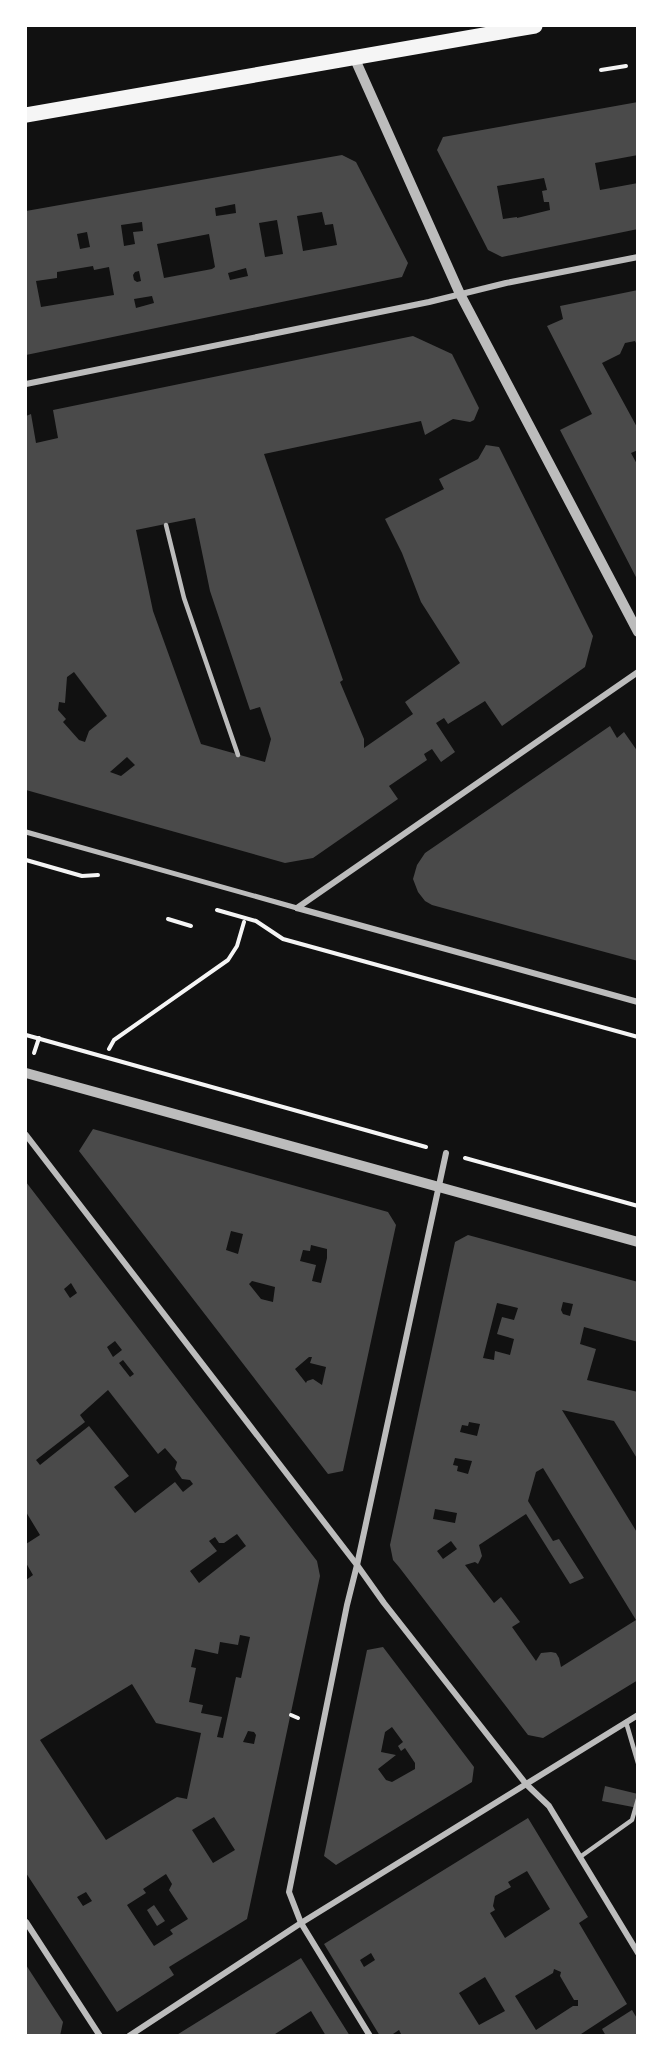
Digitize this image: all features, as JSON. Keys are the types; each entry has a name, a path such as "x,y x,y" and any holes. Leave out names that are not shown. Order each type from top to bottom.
{"main road":[{"path":"26,115 535,26"}],"street":[{"path":"354,57 460,294 638,632"},
{"path":"26,384 638,257"},
{"path":"297,908 638,672"},
{"path":"26,832 638,1002"},
{"path":"26,1076 638,1242"},
{"path":"26,1135 384,1602 526,1784 549,1806 638,1953"},
{"path":"370,2036 301,1923 289,1892 347,1605 446,1153"},
{"path":"129,2036 301,1923 638,1715"},
{"path":"26,1922 100,2036"}],"lane":[{"path":"166,525 184,598 238,755"},
{"path":"626,1722 638,1763"},
{"path":"580,1857 632,1820 638,1799"}],"path":[{"path":"601,70 626,66"},
{"path":"26,860 82,876 99,875"},
{"path":"212,908 256,921 283,939 638,1037"},
{"path":"168,919 191,926"},
{"path":"109,1049 114,1040 132,1026 221,965 233,954 244,922"},
{"path":"26,1035 638,1206"},
{"path":"291,1716 298,1718"}],"building":[{"path":"638,102 638,155 595,163 600,190 638,183 638,229 502,257 488,250 437,150 443,137","holes":["544,178 547,190 542,191 544,202 549,202 550,210 503,219 497,186"]},
{"path":"342,155 356,162 408,263 402,277 26,355 26,211","holes":["235,204 236,213 216,216 215,208","322,212 325,225 333,224 337,245 303,251 297,216","277,220 283,254 265,257 259,223","142,222 143,231 133,232 135,244 124,246 121,225","87,232 90,247 80,249 77,234","209,234 215,267 164,278 157,244","93,266 94,270 109,267 114,295 41,307 36,281 57,278 57,272","246,268 248,276 230,280 228,273","139,271 141,281 134,280 133,275","152,296 154,303 136,308 134,299"]},
{"path":"638,290 638,347 635,341 625,343 620,354 602,363 638,429 638,450 631,453 638,466 638,581 560,430 592,414 547,326 563,319 560,306"},
{"path":"413,336 452,354 479,408 474,420 470,422 453,419 425,435 421,421 264,454 343,680 340,682 364,739 364,748 413,714 405,702 460,663 421,602 402,553 385,519 444,489 439,479 478,459 486,445 499,447 593,636 585,667 502,726 485,701 448,724 444,718 436,723 455,752 441,762 432,749 424,754 427,760 389,786 398,799 313,858 285,863 26,790 26,416 31,414 36,443 58,438 53,410","holes":["195,518 210,591 250,710 260,707 271,739 265,762 201,744 153,611 136,530","74,672 107,716 89,731 85,742 79,740 63,722 66,719 58,710 59,702 65,703 67,677","127,757 135,765 121,776 110,772"]},
{"path":"610,726 617,738 624,732 638,752 638,961 432,905 425,901 418,892 413,879 417,865 425,853"},
{"path":"93,1129 388,1212 396,1225 343,1471 328,1474 79,1151","holes":["231,1231 243,1234 238,1254 226,1250","311,1245 327,1249 321,1283 312,1281 316,1265 300,1261 303,1250 310,1251","252,1281 275,1287 273,1302 261,1299 249,1284","312,1357 310,1363 326,1367 322,1385 313,1379 306,1383 295,1369"]},
{"path":"26,1182 317,1561 320,1576 247,1919 169,1967 174,1975 117,2012 26,1873 26,1580 33,1575 26,1563 26,1544 40,1535 26,1512","holes":["71,1283 77,1293 70,1298 64,1289","115,1341 122,1350 113,1357 107,1347","123,1360 134,1374 130,1377 119,1363","108,1390 158,1454 165,1448 177,1462 175,1469 182,1479 190,1480 193,1484 183,1492 175,1482 135,1513 114,1487 129,1476 89,1426 40,1465 36,1460 85,1422 80,1415","237,1534 246,1546 199,1583 190,1571 217,1551 209,1541 215,1537 219,1543 224,1543","240,1635 250,1637 241,1678 236,1677 223,1738 217,1737 222,1717 201,1713 203,1705 189,1702 196,1668 191,1667 195,1649 218,1654 220,1642 238,1645","132,1684 156,1723 201,1733 187,1799 177,1797 106,1840 40,1740","248,1731 256,1735 254,1744 243,1742","214,1817 235,1850 213,1863 192,1830","166,1874 172,1884 169,1890 188,1919 170,1930 173,1934 154,1946 127,1905 146,1893 143,1889","86,1892 92,1901 83,1906 77,1897"]},
{"path":"468,1235 638,1282 638,1342 584,1327 580,1344 596,1349 587,1380 638,1392 638,1460 614,1421 562,1410 638,1534 638,1680 543,1738 528,1735 393,1560 390,1545 455,1242","holes":["563,1302 573,1304 570,1316 563,1314 561,1310","497,1303 518,1308 514,1320 502,1317 497,1334 514,1339 510,1355 495,1351 494,1360 483,1358","469,1422 480,1424 477,1436 460,1432 462,1425 468,1426","455,1458 472,1461 468,1474 457,1471 458,1466 453,1465","543,1468 636,1620 561,1667 556,1653 541,1653 536,1661 512,1627 520,1622 501,1597 494,1603 465,1565 475,1562 478,1564 482,1556 479,1545 526,1514 570,1584 584,1578 559,1539 553,1541 528,1501 536,1472","435,1509 457,1513 455,1523 433,1519","451,1541 457,1549 443,1559 437,1551"]},
{"path":"383,1647 474,1767 472,1782 336,1865 324,1856 367,1650","holes":["392,1727 403,1742 398,1746 401,1751 405,1748 415,1763 415,1769 392,1782 386,1780 378,1769 396,1755 381,1752 385,1732"]},
{"path":"605,1786 638,1794 638,1808 602,1801"},
{"path":"528,1818 588,1917 579,1923 627,2004 578,2036 402,2036 399,2030 390,2036 380,2036 324,1944","holes":["527,1871 550,1909 505,1938 490,1913 495,1910 493,1906 495,1896 511,1887 508,1882","371,1953 375,1960 364,1967 360,1960","554,1969 561,1972 560,1976 574,2000 578,2000 578,2006 573,2006 536,2030 515,1996 553,1973","485,1977 505,2011 479,2025 459,1993"]},
{"path":"154,1905 165,1921 157,1926 147,1910"},
{"path":"301,1958 350,2036 326,2036 311,2011 272,2036 175,2036"},
{"path":"26,1965 63,2022 60,2036 26,2036"},
{"path":"632,2010 638,2020 638,2036 606,2036 602,2029"}]}
